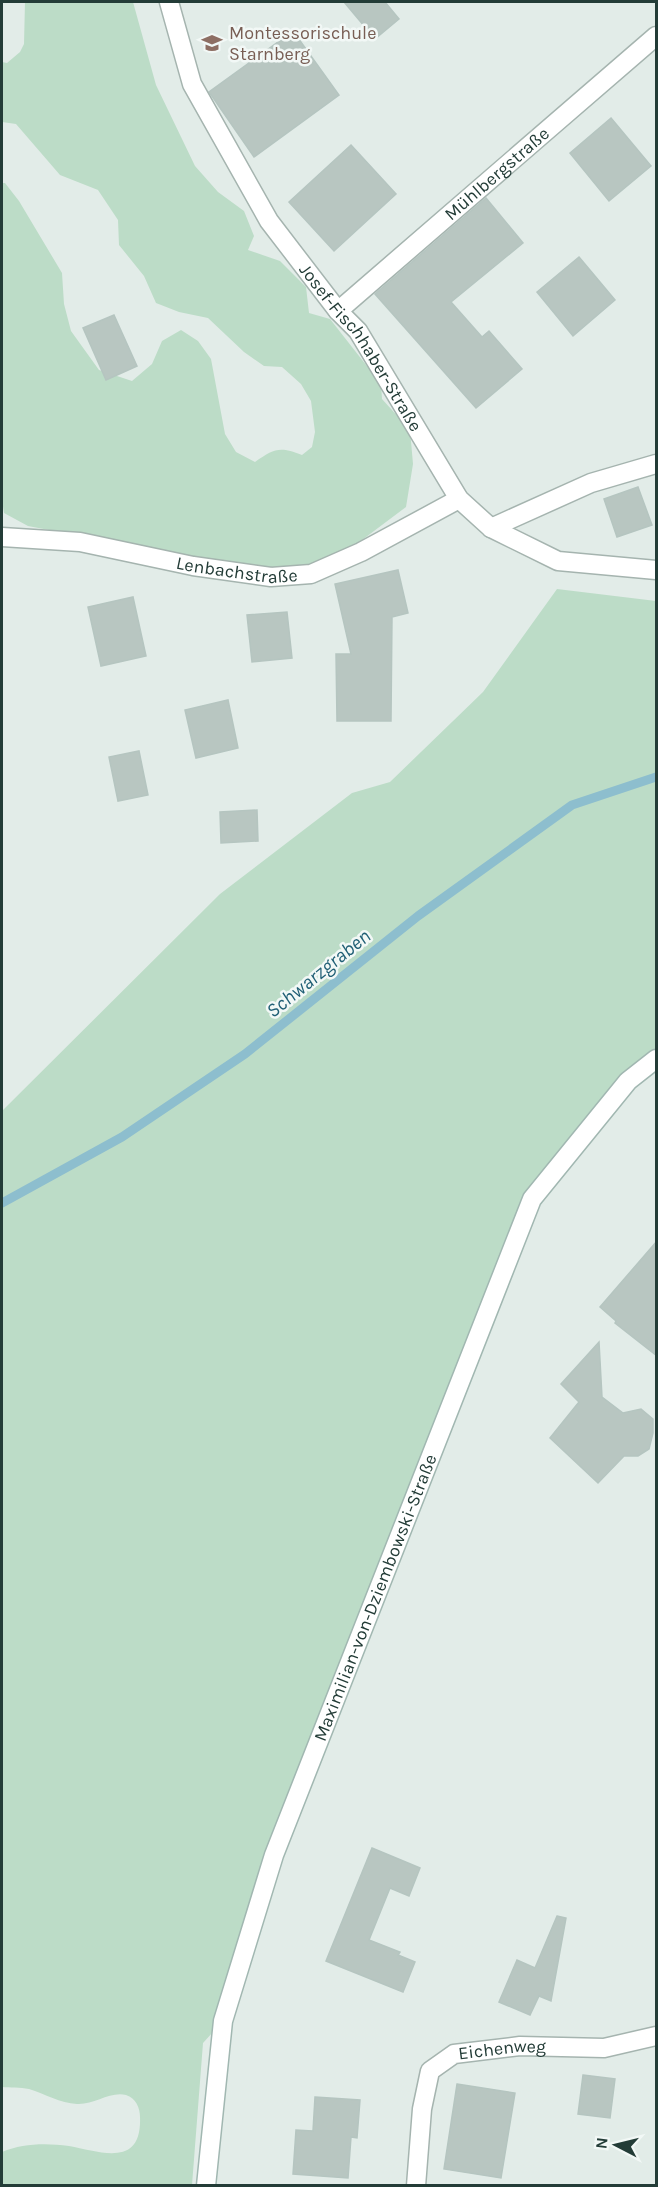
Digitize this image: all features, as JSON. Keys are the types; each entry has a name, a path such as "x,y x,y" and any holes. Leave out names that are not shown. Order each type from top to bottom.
{"street":[{"name":"Josef-Fischhaber-Straße","path":"169,2 192,84 269,221 338,311 357,331 459,499 491,528 558,561 657,570"},
{"name":"Mühlbergstraße","path":"338,311 657,36"},
{"path":"491,528 591,483 657,464"},
{"name":"Lenbachstraße","path":"2,537 80,542 193,566 271,577 311,574 361,552 459,499"},
{"name":"Maximilian-von-Dziembowski-Straße","path":"206,2186 223,2021 274,1855 532,1199 628,1081 657,1059"},
{"name":"Eichenweg","path":"416,2186 422,2109 430,2071 454,2054 520,2046 604,2048 657,2036"}],"green space":[{"path":"25,2 133,2 156,85 195,166 218,192 244,211 254,236 248,250 280,261 306,287 309,313 330,319 381,384 382,399 410,430 413,464 406,507 358,543 322,562 276,569 169,553 28,526 4,513 2,500 2,183 5,183 19,201 62,273 64,304 71,331 99,370 132,381 152,364 162,341 181,330 198,341 211,359 225,434 236,452 255,462 277,450 288,450 302,455 312,447 315,432 311,401 301,384 282,367 264,366 244,352 208,318 179,312 156,303 144,276 119,245 118,220 98,190 60,175 16,124 2,122 2,62 7,63 20,52 24,44"},
{"path":"557,589 656,601 656,1059 543,1187 392,1558 223,2021 203,2043 192,2185 2,2185 2,2152 27,2145 44,2144 117,2153 127,2150 134,2144 139,2133 140,2117 137,2104 126,2095 114,2095 77,2104 29,2089 2,2087 2,1111 220,894 352,793 390,782 483,692"}],"building":[{"path":"344,2 385,2 399,19 375,39"},
{"path":"293,31 339,95 254,157 209,92"},
{"path":"611,118 651,166 609,201 570,153"},
{"path":"351,145 396,194 334,251 289,202"},
{"path":"486,198 523,243 451,302 482,337 489,331 522,369 476,408 375,294"},
{"path":"579,257 615,300 573,336 537,292"},
{"path":"114,315 137,366 106,380 83,328"},
{"path":"638,487 652,525 617,537 604,499"},
{"path":"398,570 408,613 392,617 391,721 337,721 336,654 351,654 335,584"},
{"path":"133,597 146,656 101,666 88,607"},
{"path":"287,612 292,658 252,662 247,615"},
{"path":"228,700 238,748 196,758 185,710"},
{"path":"139,751 148,795 118,801 109,757"},
{"path":"257,810 258,841 221,843 220,812"},
{"path":"657,1241 657,1356 615,1323 616,1321 600,1307"},
{"path":"599,1342 602,1397 623,1413 641,1409 653,1419 653,1433 649,1449 638,1456 624,1456 598,1483 550,1438 579,1402 561,1384"},
{"path":"372,1848 420,1868 409,1896 390,1888 369,1940 400,1952 398,1955 415,1962 403,1992 326,1961"},
{"path":"557,1916 566,1918 551,2001 539,1996 530,2015 499,2002 517,1960 535,1968"},
{"path":"583,2075 615,2079 610,2118 578,2114"},
{"path":"457,2084 515,2093 501,2178 444,2169"},
{"path":"315,2097 360,2100 357,2138 351,2137 348,2178 293,2174 296,2130 313,2131"}],"waterway":[{"name":"Schwarzgraben","path":"2,1203 122,1137 245,1054 418,916 572,805 656,777"}],"place":[{"name":"Montessorischule Starnberg","path":"212,43"}]}
